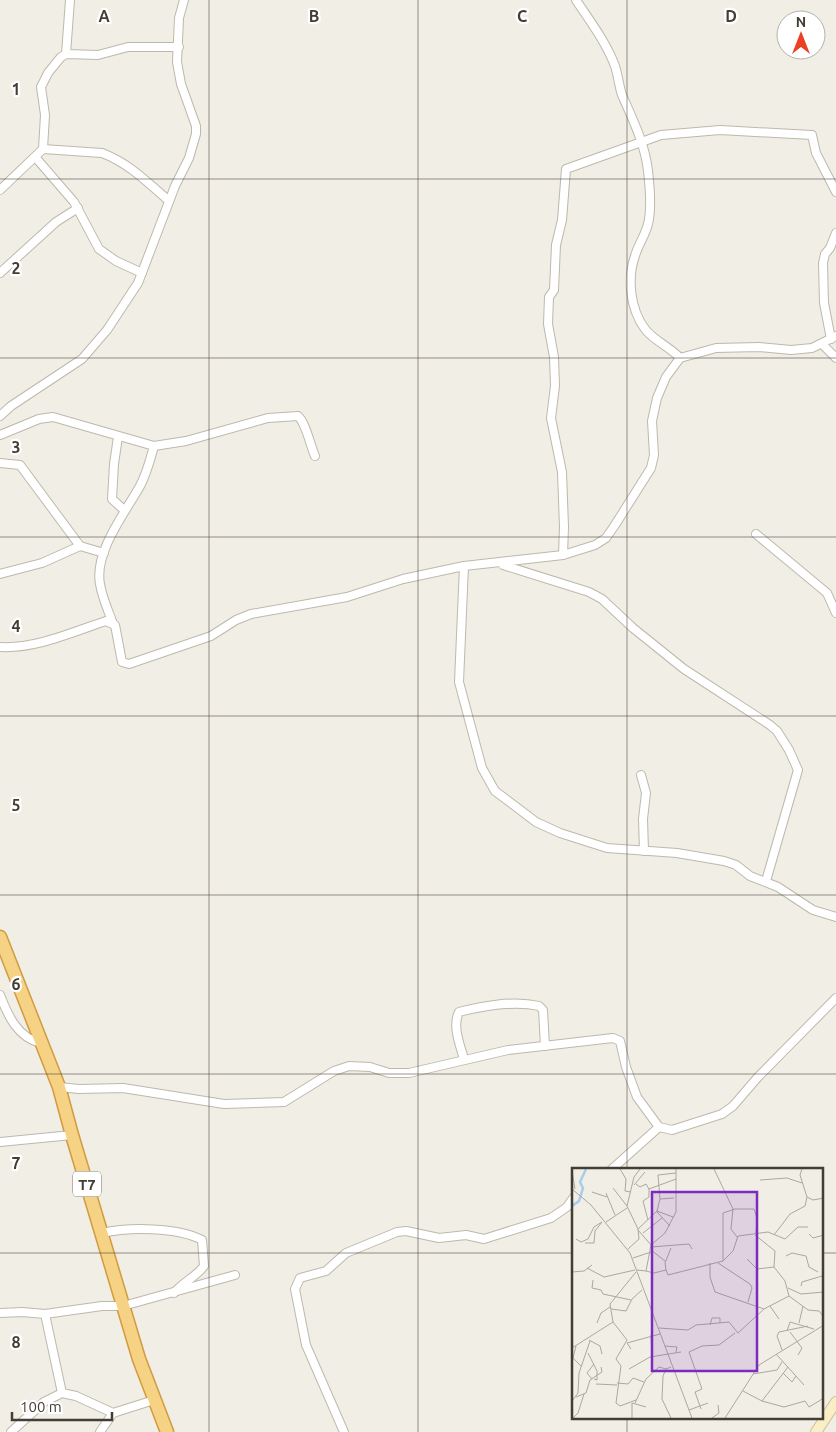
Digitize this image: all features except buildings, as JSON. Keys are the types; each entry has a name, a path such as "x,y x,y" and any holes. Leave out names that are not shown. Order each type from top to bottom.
{"highway":[{"name":"T7","path":"0,937 59,1087 123,1306 154,1400 167,1432"}],"main road":[{"path":"816,1432 836,1402"}],"street":[{"path":"66,54 70,0"},
{"path":"0,416 11,406 82,360 107,330 126,302 142,273 169,202 189,158 196,134 190,106 181,84 176,62 179,47 177,32 184,0"},
{"path":"576,0 606,47 615,66 622,94 642,141 648,170 650,215 645,234 634,256 631,293 633,304 645,329 670,347 680,358"},
{"path":"0,190 36,158 42,149 45,115 41,87 56,62 66,54 98,55 128,46 179,47"},
{"path":"563,556 562,472 550,418 555,386 554,358 548,324 549,297 554,290 556,246 564,205 566,169 661,135 720,130 812,136 816,153 836,192"},
{"path":"42,149 102,153 111,156 132,168 169,202"},
{"path":"36,158 78,208 99,249 116,261 142,273"},
{"path":"0,273 56,222 78,208"},
{"path":"154,446 140,485 124,510 104,553 100,568 100,584 112,622 115,625 122,662 128,664 210,636 236,620 251,614 347,597 403,579 464,566 499,564 563,556 595,545 606,538 651,468 654,455 652,421 657,398 666,378 680,358 716,348 759,347 791,350 822,344 833,338 824,303 824,263 825,254 830,248 836,233"},
{"path":"822,344 836,358"},
{"path":"0,435 39,419 53,417 154,446 186,441 268,418 298,416 304,422 306,436 315,456"},
{"path":"118,437 112,499 124,510"},
{"path":"0,463 20,465 80,546 104,553"},
{"path":"756,534 827,593 831,598 836,613"},
{"path":"0,574 42,563 80,546"},
{"path":"499,564 598,596 632,628 684,669 726,695 777,731 798,770 766,881"},
{"path":"464,566 458,682 482,768 490,782 502,796 543,826 607,848 710,857 736,866 750,876 766,881 796,897 813,910 836,917"},
{"path":"0,647 15,648 106,621 112,622"},
{"path":"641,775 646,793 643,819 644,851"},
{"path":"0,995 12,1020 25,1038 41,1044"},
{"path":"59,1087 79,1089 122,1088 224,1104 284,1102 334,1071 349,1066 358,1065 397,1074 440,1066 464,1059 545,1046 618,1039 637,1097 659,1127 672,1130 722,1114 733,1106 758,1077 788,1049 804,1029 836,998"},
{"path":"464,1059 457,1036 458,1012 478,1007 520,1004 539,1006 543,1010 545,1046"},
{"path":"613,1168 659,1127"},
{"path":"0,1142 72,1135"},
{"path":"344,1432 306,1345 295,1289 300,1278 326,1270 346,1253 397,1232 406,1231 439,1238 466,1235 484,1239 551,1218 567,1206 572,1200"},
{"path":"102,1233 153,1229 190,1235 202,1240 204,1266 191,1278 184,1281 174,1293"},
{"path":"0,1313 45,1314 102,1306 123,1306 235,1275"},
{"path":"45,1314 62,1393"},
{"path":"11,1432 44,1402 62,1393 70,1393 113,1413"},
{"path":"100,1432 113,1413 154,1400"}]}
